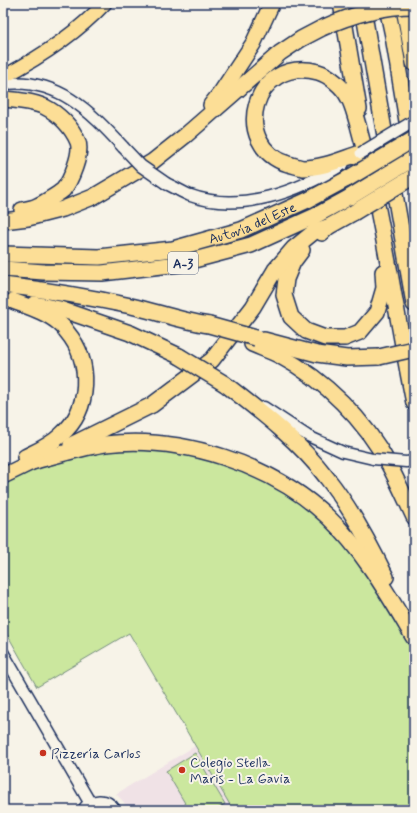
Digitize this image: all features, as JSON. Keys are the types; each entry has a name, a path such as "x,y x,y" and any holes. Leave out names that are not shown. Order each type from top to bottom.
{"highway":[{"path":"186,135 222,91 253,44 272,3"},
{"path":"341,3 349,45 363,154"},
{"path":"361,3 414,304"},
{"path":"386,3 393,36 414,164"},
{"path":"391,3 393,36"},
{"path":"403,3 414,63"},
{"path":"3,221 28,218 63,209 93,197 152,162 186,135 280,53 301,39 322,28 361,13 399,6 414,6"},
{"path":"363,154 324,166 302,168 279,161 262,146 255,130 254,114 258,97 270,82 282,73 298,69 320,72 337,83 348,96 354,112 380,219 414,403"},
{"path":"3,99 23,101 44,106 60,116 71,130 78,143 77,163 72,177 63,190 37,206 3,214"},
{"name":"Autovía del Este","path":"3,254 99,257 173,249 241,230 308,200 348,179 414,139"},
{"name":"Autovía del Este","path":"3,269 44,272 102,273 179,264 251,245 315,216 350,197 414,158"},
{"path":"3,476 28,463 89,437 152,406 212,360 253,307 275,270 294,248 315,231 328,227 414,176"},
{"path":"328,227 304,249 293,262 286,279 284,295 292,317 306,331 325,338 345,338 360,332 377,312 384,288 380,219"},
{"path":"3,285 44,289 129,306 254,341 317,354 347,358 379,357 414,349"},
{"path":"8,300 60,309 130,333 179,356 224,384 261,412 300,448 327,477 351,511 368,540 414,635"},
{"path":"3,466 47,446 62,434 75,418 81,405 85,380 83,360 75,341 60,324 42,312 8,300"},
{"path":"254,341 306,372 332,393 351,412 371,436 388,464 414,517"},
{"path":"28,463 75,450 105,444 140,443 179,447 205,452 234,460 266,474 299,494 333,523 357,550 385,589 414,638"}],"main road":[{"path":"3,77 48,51 94,14 105,3"},
{"path":"3,84 30,84 51,89 70,98 101,122 141,166 167,184 190,195 211,200 232,202 252,200 282,193 322,176 363,154 414,121"},
{"path":"3,653 87,806 102,801 108,803 114,810"}],"street":[{"path":"224,384 308,436 343,452 373,459 406,462 414,461"}],"shaded area":[{"name":"Colegio Stella Maris - La Gavia","path":"195,746 233,810 128,810 123,801 116,794"}],"green space":[{"path":"137,450 175,452 215,461 259,478 295,497 325,521 352,552 386,599 414,653 414,810 233,810 129,633 37,687 3,627 3,481 39,465 98,451"},
{"path":"195,753 225,804 215,810 189,810 166,771"}],"place":[{"name":"Pizzería Carlos","path":"43,753"},
{"name":"Colegio Stella Maris - La Gavia","path":"182,770"}]}
